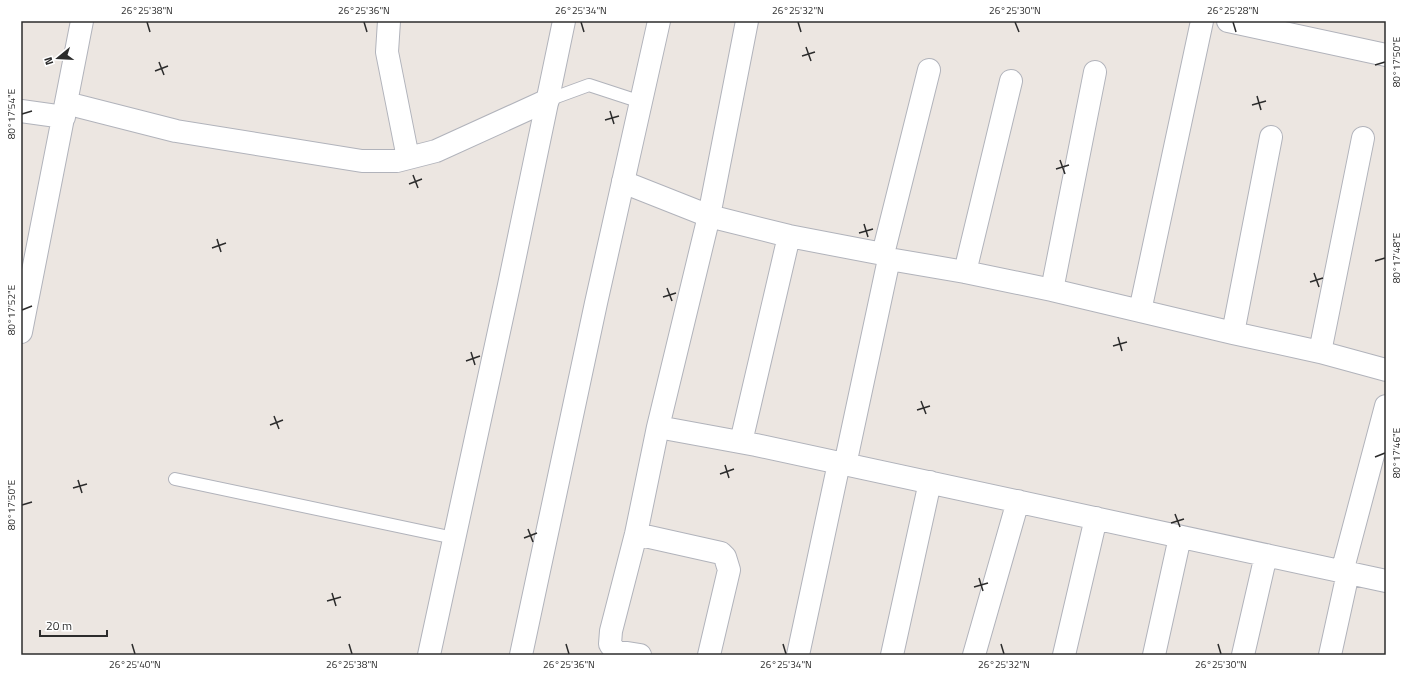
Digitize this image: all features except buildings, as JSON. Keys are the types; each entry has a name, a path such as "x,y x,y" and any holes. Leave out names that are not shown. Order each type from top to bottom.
{"street":[{"path":"21,332 25,294 65,110 82,21"},
{"path":"389,21 386,52 408,158"},
{"path":"428,655 564,21"},
{"path":"520,655 659,21"},
{"path":"640,655 615,651 610,644 611,631 636,534 658,427 709,216 747,21"},
{"path":"1140,311 1202,21"},
{"path":"1228,21 1386,55"},
{"path":"798,655 929,70"},
{"path":"1052,290 1095,72"},
{"path":"965,272 1011,80"},
{"path":"21,111 65,110 176,131 362,162 397,161 436,151 548,100"},
{"path":"1233,333 1271,137"},
{"path":"1320,352 1363,138"},
{"path":"623,182 709,216 789,236 1052,290 1320,352 1386,370"},
{"path":"741,442 789,236"},
{"path":"1330,655 1345,572 1386,406"},
{"path":"658,427 741,442 1386,581"},
{"path":"892,655 930,482"},
{"path":"974,655 1018,502"},
{"path":"1064,655 1096,518"},
{"path":"636,534 721,553 725,557 729,570 709,655"},
{"path":"1154,655 1180,536"},
{"path":"1243,655 1266,555"}],"lane":[{"path":"548,100 589,86 641,102"},
{"path":"175,479 454,538"}]}
